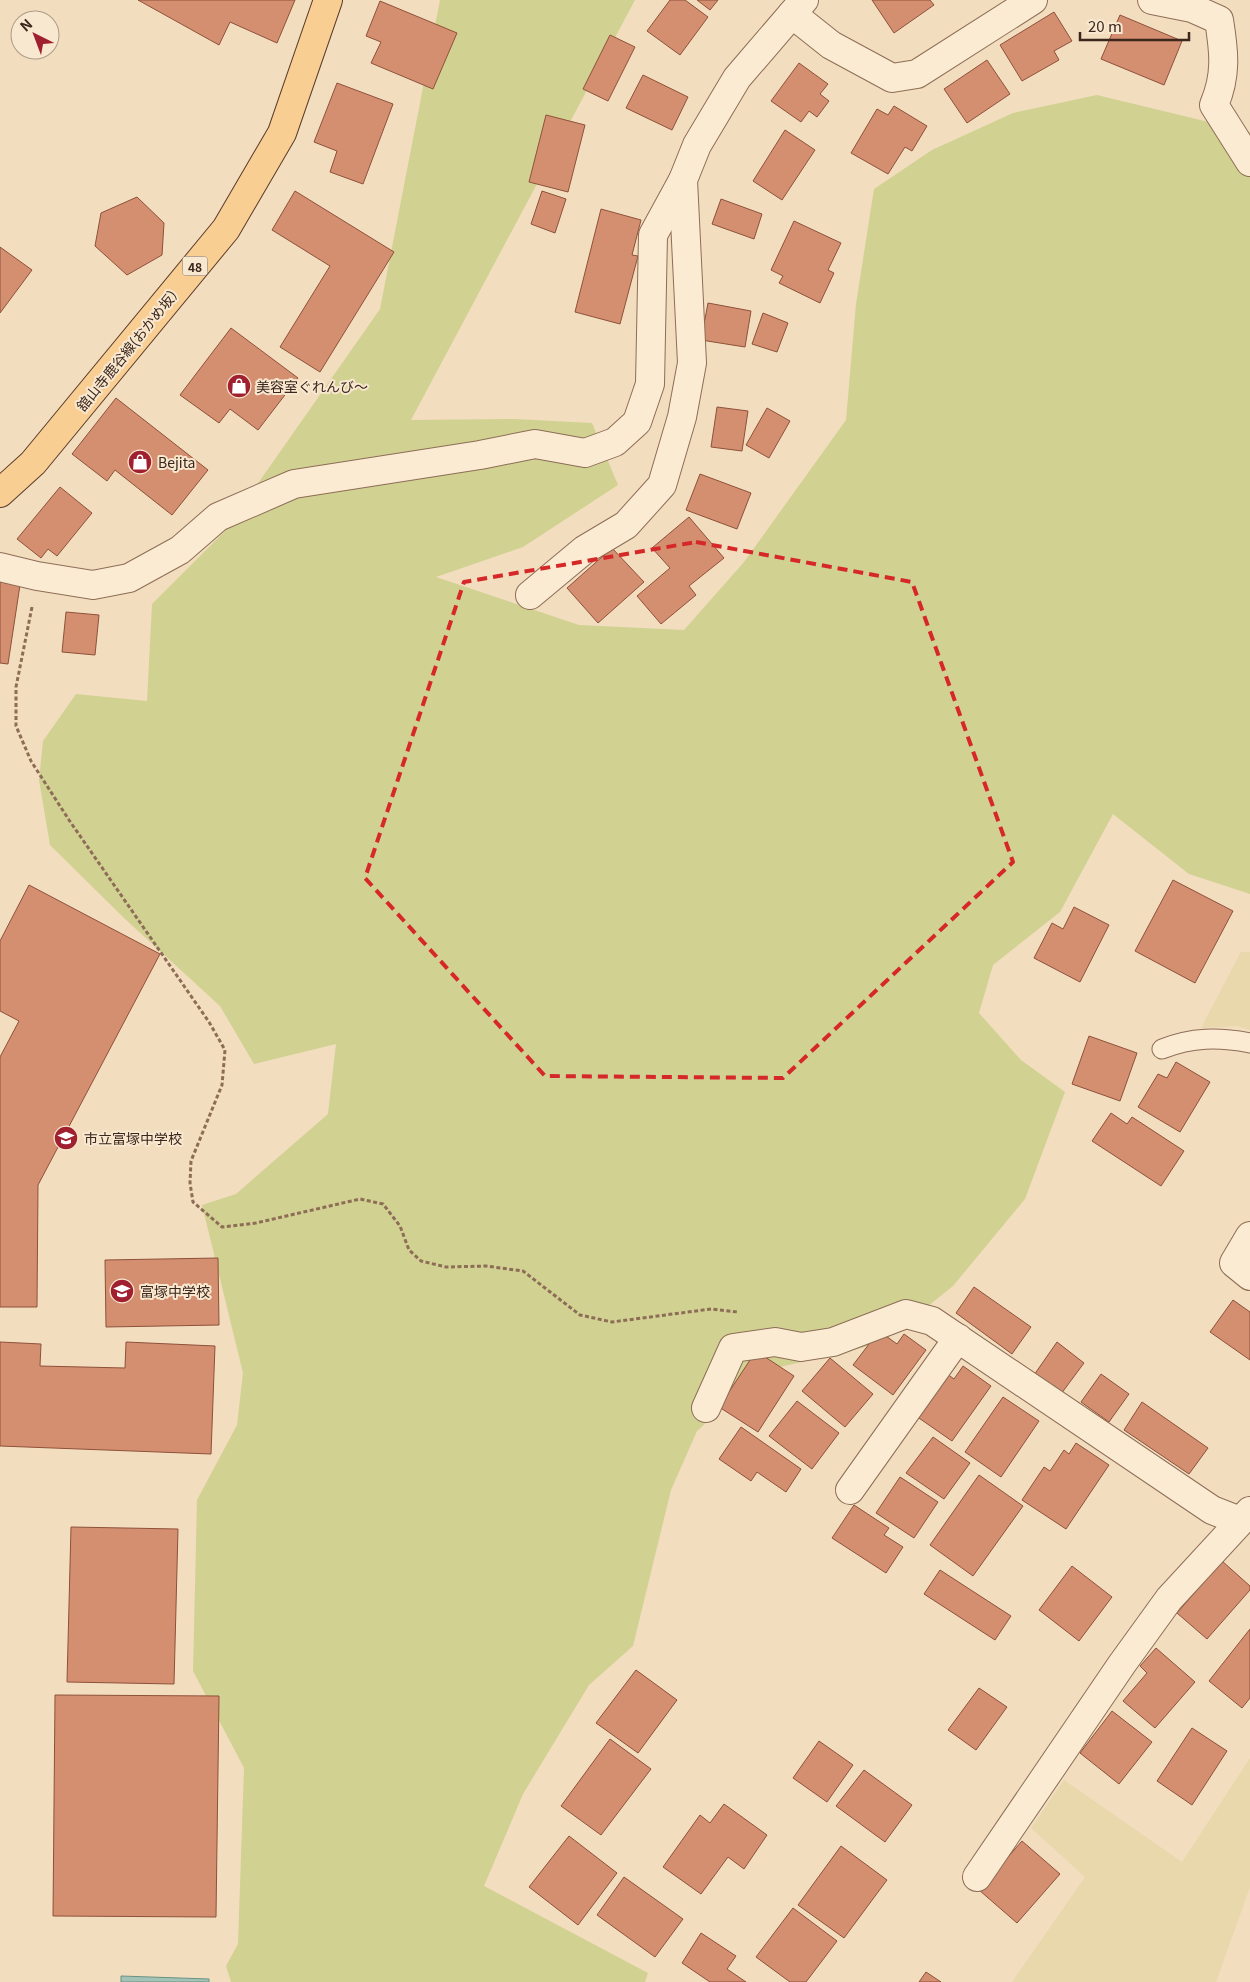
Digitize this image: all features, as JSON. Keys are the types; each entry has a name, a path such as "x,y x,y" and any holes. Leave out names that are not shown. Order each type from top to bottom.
{"main road":[{"name":"舘山寺鹿谷線(おかめ坂）","path":"0,494 33,463 226,229 282,133 328,0"}],"street":[{"path":"0,566 36,576 93,585 129,578 180,550 218,517 294,484 480,455 535,444 585,453 615,442 637,422 650,384 653,234 683,180 697,145 737,78 798,7 830,45 892,78 917,74 1033,0"},
{"path":"1152,0 1192,8 1219,20 1224,48 1222,86 1214,104 1250,162"},
{"path":"530,595 584,550 626,525 662,485 682,417 692,363 683,180"},
{"path":"1250,1236 1234,1263 1250,1276"},
{"path":"706,1408 733,1348 775,1342 801,1347 833,1342 906,1314 932,1321 1212,1510 1247,1520 1169,1599 1122,1664 977,1877"},
{"path":"850,1490 958,1338"}],"lane":[{"path":"1162,1048 1179,1042 1214,1038 1250,1043"}],"path":[{"path":"36,576 28,632 16,686 16,726 31,761 64,813 210,1022 225,1050 222,1085 190,1162 190,1183 193,1202 222,1227 256,1223 360,1199 383,1204 400,1226 409,1250 421,1262 446,1267 486,1266 524,1271 580,1315 612,1322 711,1309 740,1312"}],"highlighted area":[{"path":"696,542 912,582 1013,862 783,1078 545,1076 365,878 464,582"}],"shaded area":[{"path":"1241,952 1250,952 1250,1030 1237,1026 1201,1028"},
{"path":"1250,1758 1250,1887 1216,1982 1012,1982 1085,1877 1031,1828 1064,1780 1182,1862"},
{"path":"121,1976 209,1979 209,1982 121,1982"}],"green space":[{"path":"440,0 635,0 411,420 515,419 592,423 618,485 523,547 436,577 579,625 684,630 744,562 846,420 856,304 874,189 932,150 1013,113 1097,95 1250,132 1250,894 1189,874 1113,814 1060,912 993,965 979,1013 1021,1060 1065,1092 1025,1199 953,1286 882,1343 763,1371 697,1431 671,1490 633,1646 589,1685 523,1794 484,1886 648,1973 645,1982 231,1982 226,1966 238,1944 244,1768 193,1671 197,1500 237,1425 243,1373 202,1205 236,1194 328,1114 336,1044 254,1064 220,1006 124,918 50,845 39,780 43,741 76,694 147,701 152,604 224,532 380,309"}],"building":[{"path":"138,0 295,0 277,43 230,22 219,45"},
{"path":"670,0 685,0 708,17 680,55 647,31"},
{"path":"697,0 718,0 710,10"},
{"path":"872,0 930,0 934,5 894,33"},
{"path":"380,1 457,33 433,89 371,63 381,42 366,36"},
{"path":"1054,12 1072,41 1054,51 1059,60 1022,81 1000,45"},
{"path":"1120,15 1182,41 1164,85 1101,59"},
{"path":"610,35 635,47 608,101 583,89"},
{"path":"987,60 1010,94 967,123 944,89"},
{"path":"799,63 828,84 820,94 829,101 817,117 809,111 801,122 771,101"},
{"path":"643,75 688,97 672,130 626,108"},
{"path":"337,83 393,104 363,184 330,172 337,151 314,142"},
{"path":"894,106 927,126 912,151 905,147 888,174 851,153 877,109 888,115"},
{"path":"546,115 585,125 568,192 529,182"},
{"path":"785,130 815,150 782,200 753,181"},
{"path":"295,191 394,252 320,372 280,347 330,266 272,230"},
{"path":"542,191 566,199 555,233 531,224"},
{"path":"137,197 164,223 162,255 127,275 95,246 101,213"},
{"path":"721,199 762,214 754,239 712,224"},
{"path":"601,209 641,220 632,255 638,256 620,324 575,312"},
{"path":"794,221 841,243 828,270 834,273 820,303 779,283 783,276 771,270"},
{"path":"0,247 32,270 0,313"},
{"path":"708,303 751,311 745,347 701,340"},
{"path":"763,313 788,323 777,352 752,344"},
{"name":"美容室ぐれんび～","path":"231,328 298,378 258,430 230,409 219,423 180,395"},
{"name":"Bejita","path":"116,398 208,470 172,515 115,470 107,481 72,454"},
{"path":"717,407 748,411 742,451 711,447"},
{"path":"767,408 790,421 769,458 746,445"},
{"path":"700,474 751,493 737,529 686,510"},
{"path":"60,487 92,513 57,556 48,549 41,558 17,539"},
{"path":"689,517 724,558 689,586 696,595 661,624 637,596 670,568 652,548"},
{"path":"612,548 644,582 598,623 567,588"},
{"path":"0,582 20,585 8,664 0,663"},
{"path":"66,612 99,615 95,655 62,652"},
{"path":"1173,880 1233,911 1195,983 1135,951"},
{"path":"29,885 160,954 38,1185 37,1307 0,1307 0,1057 19,1021 0,1011 0,941"},
{"path":"1074,907 1109,925 1080,982 1034,958 1052,923 1063,929"},
{"path":"1089,1036 1137,1053 1120,1101 1072,1084"},
{"path":"1176,1062 1210,1082 1180,1132 1138,1107 1158,1074 1167,1078"},
{"path":"1111,1113 1127,1124 1132,1117 1184,1151 1161,1186 1092,1141"},
{"path":"218,1258 219,1325 106,1327 105,1260"},
{"path":"974,1287 1031,1327 1012,1354 956,1313"},
{"path":"1233,1300 1250,1312 1250,1360 1210,1332"},
{"path":"879,1331 897,1344 904,1334 926,1350 893,1395 853,1365"},
{"path":"0,1342 41,1344 40,1366 125,1368 126,1342 215,1346 211,1454 0,1446"},
{"path":"1057,1342 1084,1363 1061,1394 1034,1375"},
{"path":"756,1351 794,1376 758,1432 719,1407"},
{"path":"830,1358 873,1394 845,1427 802,1391"},
{"path":"963,1366 991,1386 952,1441 916,1416 946,1373 954,1379"},
{"path":"1101,1374 1129,1394 1109,1422 1081,1402"},
{"path":"1003,1397 1039,1421 1001,1477 965,1452"},
{"path":"797,1401 839,1433 812,1469 769,1436"},
{"path":"1142,1402 1208,1448 1189,1474 1124,1430"},
{"path":"741,1427 801,1469 786,1492 757,1472 751,1481 719,1459"},
{"path":"933,1437 970,1463 944,1499 906,1473"},
{"path":"1076,1443 1109,1465 1066,1529 1022,1500 1044,1467 1050,1471 1064,1450 1069,1454"},
{"path":"979,1475 1023,1506 973,1576 930,1545"},
{"path":"900,1477 938,1502 914,1538 876,1513"},
{"path":"854,1505 889,1528 884,1535 903,1547 886,1573 832,1538"},
{"path":"71,1527 178,1529 174,1684 67,1682"},
{"path":"1222,1561 1250,1586 1250,1590 1207,1639 1177,1613"},
{"path":"1072,1566 1112,1597 1079,1641 1039,1610"},
{"path":"940,1570 1011,1616 995,1640 924,1594"},
{"path":"1250,1629 1250,1698 1242,1708 1209,1681"},
{"path":"1156,1648 1195,1682 1155,1728 1123,1701 1147,1673 1140,1666"},
{"path":"636,1670 677,1700 638,1753 596,1723"},
{"path":"979,1688 1007,1707 976,1750 948,1730"},
{"path":"55,1695 219,1696 216,1917 53,1916"},
{"path":"1112,1711 1152,1742 1119,1784 1080,1753"},
{"path":"1192,1728 1227,1751 1192,1805 1157,1781"},
{"path":"610,1739 651,1769 601,1835 561,1806"},
{"path":"819,1741 853,1765 827,1802 793,1778"},
{"path":"864,1770 912,1805 885,1842 836,1806"},
{"path":"724,1804 767,1835 744,1869 728,1857 701,1894 663,1867 700,1815 710,1823"},
{"path":"569,1836 617,1873 578,1925 529,1887"},
{"path":"1022,1841 1060,1874 1017,1923 979,1890"},
{"path":"841,1846 887,1880 844,1938 798,1905"},
{"path":"624,1877 683,1919 655,1957 597,1915"},
{"path":"793,1908 837,1941 806,1982 790,1982 756,1957"},
{"path":"701,1933 736,1956 727,1969 746,1982 710,1982 682,1963"},
{"path":"926,1972 941,1982 919,1982"}],"place":[{"name":"美容室ぐれんび～","path":"239,386"},
{"name":"Bejita","path":"140,462"},
{"name":"市立富塚中学校","path":"66,1138"},
{"name":"富塚中学校","path":"122,1291"}]}
